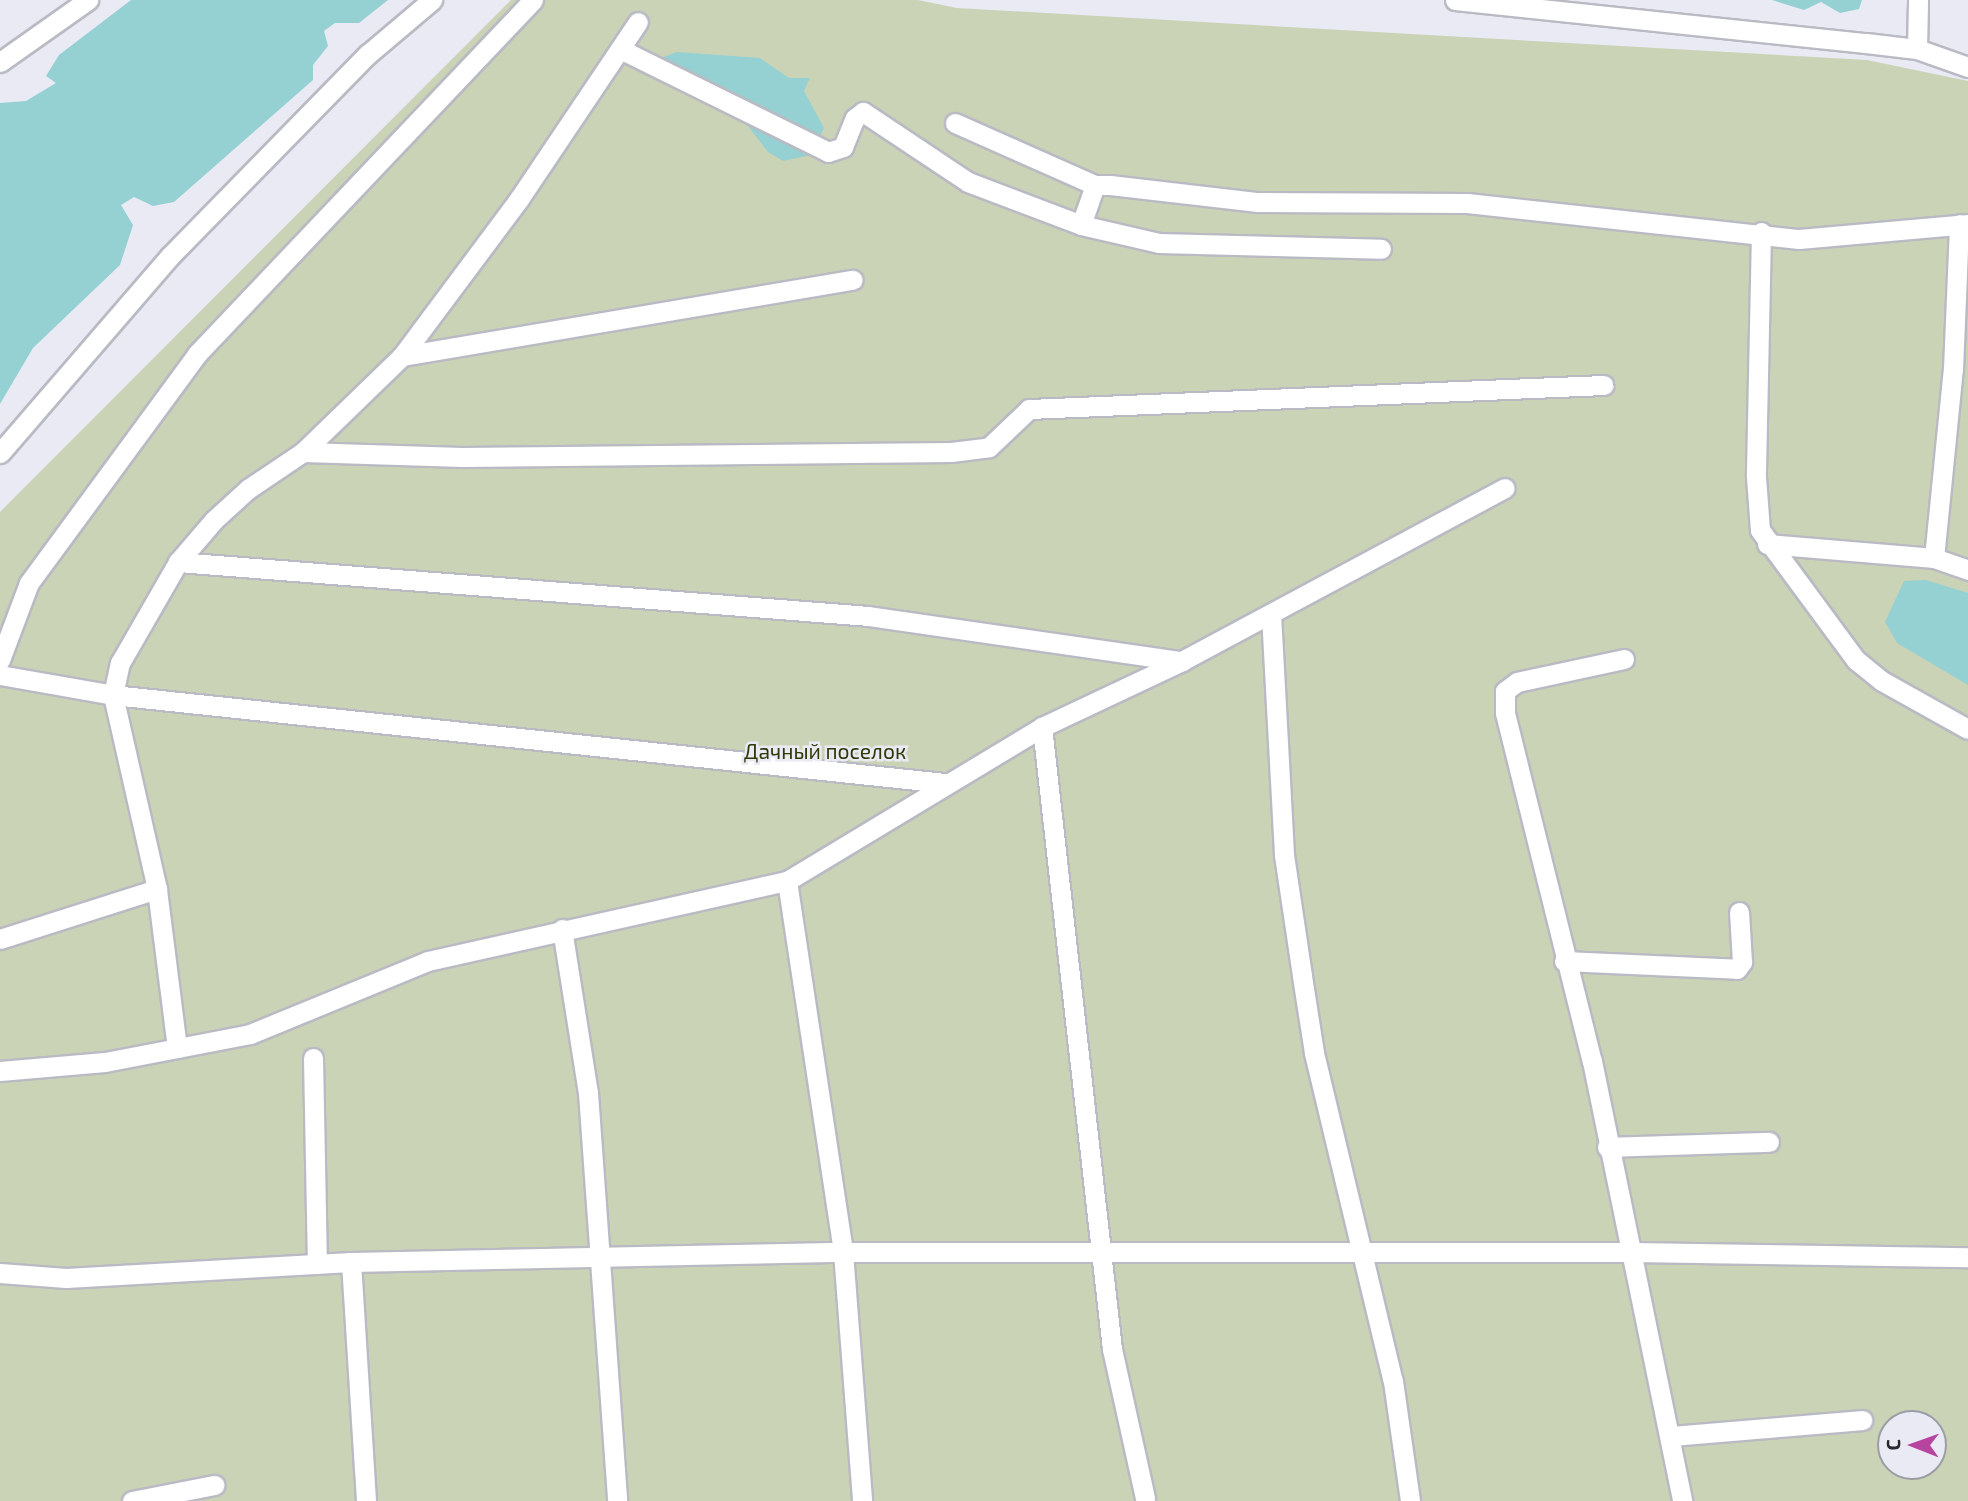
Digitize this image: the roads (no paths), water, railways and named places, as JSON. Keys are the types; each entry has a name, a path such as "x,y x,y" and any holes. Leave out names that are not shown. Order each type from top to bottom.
{"street":[{"path":"0,62 88,0"},
{"path":"0,453 170,256 368,54 432,0"},
{"path":"0,660 29,583 197,354 533,0"},
{"path":"1455,0 1917,49 1968,66"},
{"path":"1917,49 1918,0"},
{"path":"177,1048 157,889 113,695 134,632 178,562 248,489 303,452 402,356 519,199 638,22"},
{"path":"620,49 828,152 843,146 855,118 863,113 968,182 1081,225 1159,243 1381,249"},
{"path":"955,123 1095,185 1258,202 1467,203 1761,232 1799,239 1963,224 1953,369 1934,558"},
{"path":"1081,225 1095,185"},
{"path":"1761,232 1756,509 1767,544 1856,660 1882,681 1968,729"},
{"path":"402,356 853,280"},
{"path":"303,452 463,457 951,452 989,447 1029,409 1603,385"},
{"path":"0,1072 105,1062 250,1034 428,961 787,881 944,783 1042,727 1182,661 1504,488"},
{"path":"1767,544 1934,558 1968,570"},
{"path":"178,562 868,617 1182,661"},
{"path":"1271,614 1284,855 1314,1053 1393,1381 1410,1501"},
{"path":"1624,659 1517,682 1505,691 1505,713 1564,961 1592,1061 1607,1147 1633,1252 1672,1436 1682,1501"},
{"path":"0,675 113,695 944,783"},
{"path":"1042,727 1112,1349 1145,1497"},
{"path":"787,881 843,1252 862,1501"},
{"path":"0,939 157,889"},
{"path":"1564,961 1737,969 1742,962 1739,912"},
{"path":"562,929 588,1093 603,1254 617,1501"},
{"path":"313,1058 317,1264"},
{"path":"1607,1147 1769,1142"},
{"path":"0,1273 66,1278 351,1262 603,1254 843,1252 1633,1252 1968,1258"},
{"path":"351,1262 366,1501"},
{"path":"1672,1436 1862,1420"},
{"path":"132,1501 214,1485"}],"water":[{"path":"131,0 388,0 359,23 335,23 324,31 328,46 313,65 313,80 174,202 153,206 134,197 121,205 133,225 120,265 33,348 0,404 0,103 26,101 56,83 46,76 59,55"},
{"path":"1772,0 1862,0 1859,9 1840,13 1821,2 1804,10"},
{"path":"677,52 760,58 789,78 810,78 804,91 824,128 811,155 783,161 768,152 748,126 708,98 644,75 653,61"},
{"path":"1926,580 1968,593 1968,685 1897,643 1885,622 1904,581"}],"park label":[{"name":"Дачный поселок","path":"825,751"}]}
